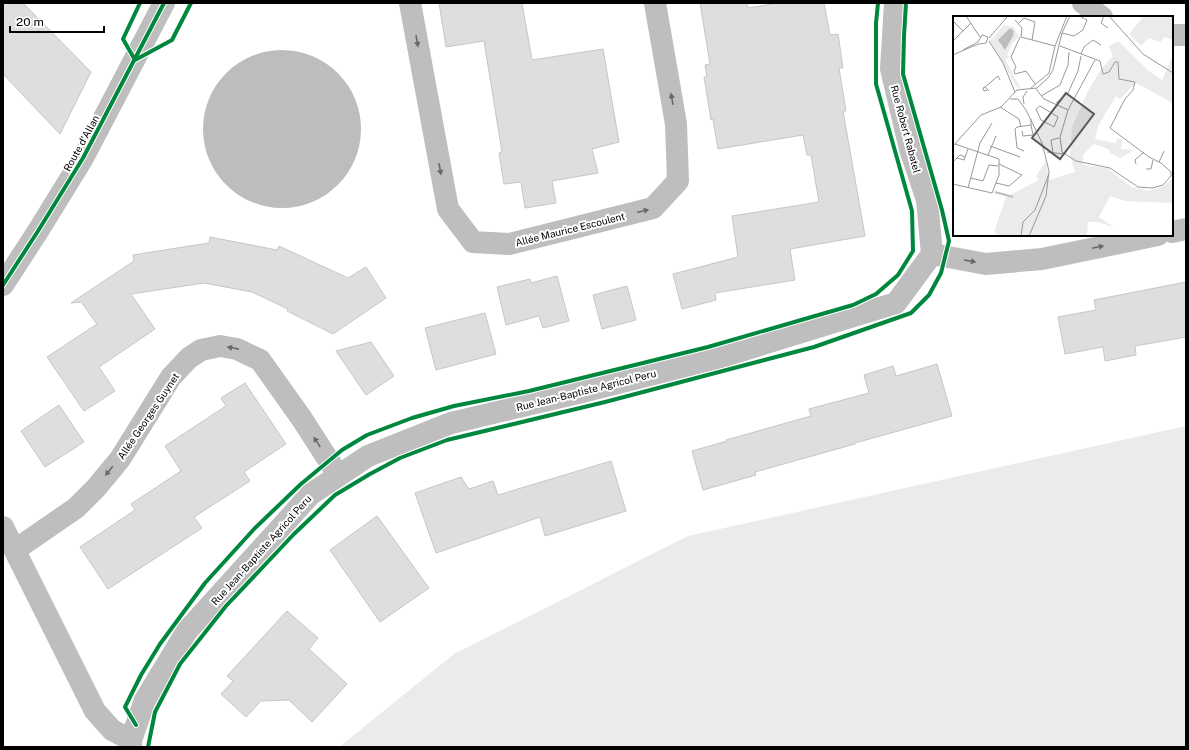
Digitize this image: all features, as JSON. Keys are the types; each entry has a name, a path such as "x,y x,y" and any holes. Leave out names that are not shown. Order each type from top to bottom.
{"street":[{"name":"Route d'Allan","path":"3,285 83,158 164,3"},
{"name":"Allée Maurice Escoulent","path":"410,3 448,209 473,242 508,244 653,208 678,181 676,124 655,3"},
{"name":"Rue Robert Rabatel","path":"895,3 891,69 910,149 926,200 932,254"},
{"path":"1083,3 1101,16"},
{"path":"1173,35 1186,35"},
{"path":"1173,232 1186,230"},
{"path":"932,254 986,264 1042,259 1153,236"},
{"name":"Rue Jean-Baptiste Agricol Peru","path":"131,744 145,700 187,631 311,494 368,456 451,422 582,392 721,357 896,303 932,254"},
{"name":"Allée Georges Guynet","path":"15,550 76,508 96,488 120,459 171,377 200,350 220,346 237,348 260,360 302,419 338,475"},
{"path":"3,527 94,711 112,730 131,744"}],"shaded area":[{"path":"290,50 305,53 319,59 338,73 348,85 358,106 361,129 358,152 348,173 338,185 326,195 305,205 290,208 274,208 259,205 238,195 226,185 216,173 206,152 204,144 203,121 206,106 216,85 226,73 238,63 259,53 267,51"},
{"path":"1186,426 1186,747 339,747 454,654 688,536"}],"building":[{"path":"3,3 23,3 91,72 60,134 3,74"},
{"path":"439,3 522,3 532,60 603,49 619,142 592,149 598,173 552,181 556,203 525,208 521,182 504,184 499,153 502,152 484,41 446,47"},
{"path":"700,3 747,3 748,8 778,3 824,3 830,35 838,34 843,68 839,68 846,111 843,111 865,236 790,249 795,280 715,293 716,300 682,309 673,274 738,257 732,216 819,202 811,155 807,155 803,135 718,149 713,119 711,120 704,77 707,77 705,65 710,64"},
{"path":"210,237 277,250 279,246 348,278 366,267 386,298 333,334 287,311 288,309 252,292 204,283 131,294 155,329 99,367 115,391 84,411 47,357 97,324 81,302 71,303 134,261 133,255 209,243"},
{"path":"557,276 569,321 543,328 539,316 506,325 497,287 530,279 531,283"},
{"path":"1186,282 1186,337 1135,346 1136,355 1105,361 1103,347 1065,354 1058,317 1096,310 1094,300"},
{"path":"627,286 636,320 602,329 593,295"},
{"path":"485,313 496,354 436,370 425,328"},
{"path":"371,342 394,376 366,395 336,351"},
{"path":"937,364 952,416 755,472 756,475 703,490 692,451 811,416 809,409 869,393 864,375 893,366 896,376"},
{"path":"245,383 286,444 244,472 250,481 194,517 202,528 108,589 80,547 135,510 131,504 181,471 165,446 226,406 221,398"},
{"path":"59,405 84,442 45,467 21,431"},
{"path":"611,461 626,511 545,536 540,517 436,553 415,493 461,477 469,489 493,481 498,495"},
{"path":"377,516 429,588 380,622 330,550"},
{"path":"287,611 318,638 309,649 347,684 312,722 289,700 261,701 246,717 221,694 233,681 227,676"}],"cycle path":[{"path":"140,3 123,39 135,60 172,40 191,3"},
{"path":"3,285 83,158 164,3"},
{"path":"136,725 125,707 141,675 160,644 205,583 255,528 301,484 342,450 367,435 412,418 454,406 529,391 708,347 853,305 876,294 898,275 913,251 912,211 876,84 876,23 878,3"},
{"path":"148,747 155,712 180,664 226,606 294,534 335,495 370,474 400,458 447,440 605,402 814,347 911,313 929,295 941,273 949,241 942,210 903,74 906,3"}]}
